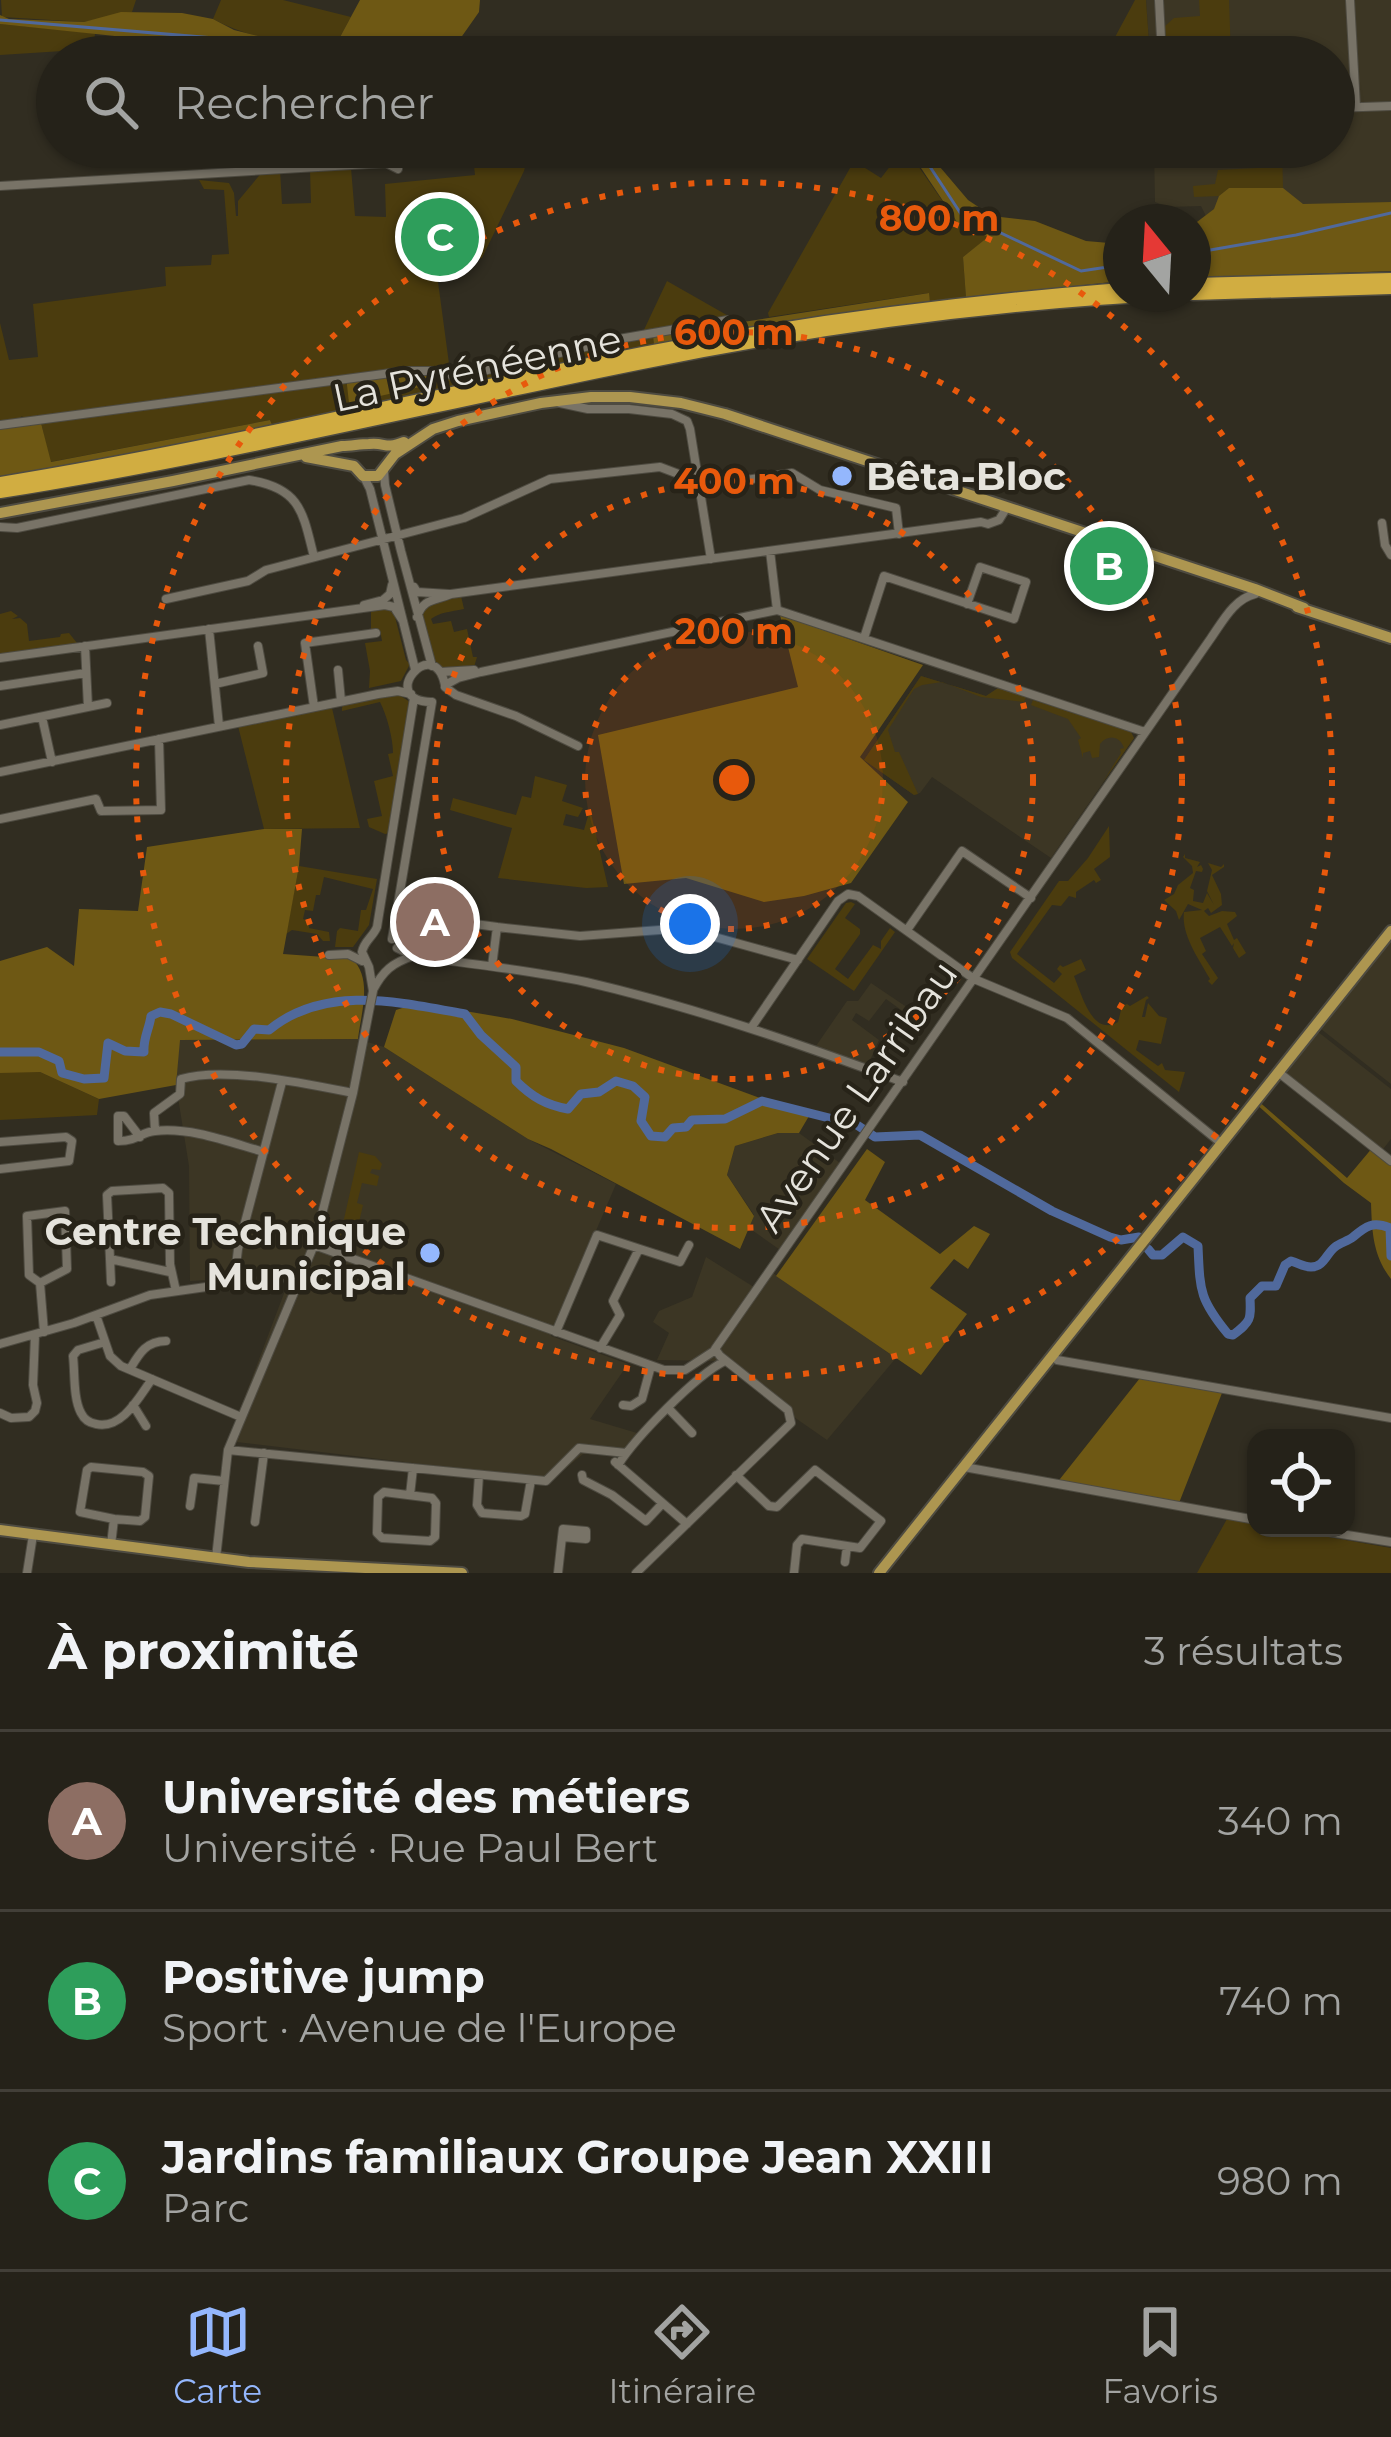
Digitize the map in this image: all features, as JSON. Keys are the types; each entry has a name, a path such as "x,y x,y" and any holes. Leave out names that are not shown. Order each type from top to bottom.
{"highway":[{"path":"1211,288 1391,279"},
{"path":"1211,289 1391,288"},
{"name":"La Pyrénéenne","path":"0,487 643,353 1007,298 1103,290"},
{"name":"La Pyrénéenne","path":"0,487 104,476 645,362 827,330 1103,300"}],"main road":[{"path":"382,448 448,424 553,401 617,396 696,406 1391,638"},
{"path":"290,456 340,461 374,477 418,437"},
{"path":"0,514 342,446 374,444 387,456 386,467"},
{"path":"359,471 354,455 361,446"},
{"path":"998,507 1304,608"},
{"path":"879,1573 1391,931"},
{"path":"0,1531 216,1554 247,1567 462,1573"}],"street":[{"path":"1159,0 1161,36"},
{"path":"1350,0 1352,36"},
{"path":"1355,107 1391,106"},
{"path":"0,186 316,168"},
{"path":"394,168 398,170"},
{"path":"0,425 406,370 458,377 619,339 728,320"},
{"path":"553,401 576,408 681,416 690,429 711,559"},
{"path":"386,467 385,485 397,536 441,693 392,929 395,962"},
{"path":"166,599 248,581 266,570 464,518 550,479 660,467 698,482 791,473 820,490 896,508 899,533"},
{"path":"215,487 224,471"},
{"path":"359,471 370,489 415,669 408,680 378,694"},
{"path":"0,527 17,528 257,481 290,495 301,508 314,557"},
{"path":"417,617 428,600 451,594 981,523 998,507"},
{"path":"1382,523 1391,555"},
{"path":"770,551 777,610"},
{"path":"864,638 884,576 968,604 1014,619 1026,582 980,567 968,604"},
{"path":"408,578 417,592 451,594"},
{"path":"358,609 390,594 393,582"},
{"path":"1231,586 1236,594 1232,609"},
{"name":"Avenue Larribau","path":"714,1351 1232,609 1255,593"},
{"path":"0,658 385,605 394,607 403,621"},
{"path":"0,772 378,694 398,691 419,701 441,693 458,678 481,672 777,610 1145,732"},
{"path":"209,629 219,727"},
{"path":"314,707 305,643 376,633"},
{"path":"85,646 88,706"},
{"path":"214,684 263,673 258,646"},
{"path":"415,669 481,672"},
{"path":"338,670 341,701"},
{"path":"0,686 86,673"},
{"path":"374,936 411,729 408,680"},
{"path":"441,693 516,716 578,746"},
{"path":"0,725 107,703"},
{"path":"42,716 52,762"},
{"path":"0,819 96,800 101,812 160,810 159,739"},
{"path":"907,930 962,851 1031,898"},
{"path":"751,1028 838,901 848,894 858,896 974,979 1067,1018 1221,1143"},
{"path":"460,922 580,936 693,931 798,960"},
{"path":"492,966 497,927"},
{"path":"329,955 348,954 383,935 413,956"},
{"path":"363,946 372,997"},
{"path":"348,954 385,970"},
{"path":"216,1554 228,1450 314,1245 372,997 385,970 395,962 413,956 589,983 751,1028 903,1082"},
{"path":"1278,1072 1391,1161"},
{"path":"155,1131 154,1113 180,1094 182,1079 194,1075 242,1076 353,1093"},
{"path":"234,1282 238,1249 282,1082"},
{"path":"140,1137 148,1131 185,1131 264,1152"},
{"path":"0,1142 66,1137 72,1141 69,1161 0,1169"},
{"path":"111,1282 107,1195 163,1187 169,1192 170,1273 176,1291"},
{"path":"64,1211 67,1268 40,1283 29,1275 27,1216 64,1211"},
{"path":"556,1332 597,1235 680,1262 689,1245"},
{"path":"314,1245 673,1372 685,1370 714,1351 788,1410 791,1423 636,1573"},
{"path":"600,1348 620,1315 613,1301 639,1250"},
{"path":"110,1259 170,1273"},
{"path":"0,1344 176,1291 234,1282 298,1281"},
{"path":"0,1413 29,1417 38,1402 33,1385 40,1283"},
{"path":"96,1315 110,1356 121,1366 241,1417"},
{"path":"130,1369 141,1351 155,1341 166,1341"},
{"path":"105,1342 73,1356 83,1418 102,1426 116,1422 152,1379"},
{"path":"1053,1357 1391,1418"},
{"path":"618,1465 714,1366 725,1361"},
{"path":"623,1405 642,1399 651,1366"},
{"path":"133,1405 145,1426"},
{"path":"670,1409 692,1433"},
{"path":"228,1450 546,1481 579,1448 626,1453"},
{"path":"607,1451 687,1524"},
{"path":"255,1522 263,1454"},
{"path":"91,1467 148,1476 143,1520 114,1519 80,1512 91,1467"},
{"path":"964,1467 1247,1518"},
{"path":"410,1495 413,1468"},
{"path":"736,1475 777,1508 815,1470 880,1521 860,1548 802,1539 794,1573"},
{"path":"479,1474 477,1505 482,1513 525,1514 531,1480"},
{"path":"582,1475 646,1521 662,1504"},
{"path":"190,1506 194,1478 224,1480"},
{"path":"384,1492 410,1495 432,1498 436,1503 435,1537 430,1541 382,1538 377,1533 378,1498 384,1492"},
{"path":"111,1545 114,1519"},
{"path":"27,1573 33,1535"},
{"path":"1355,1536 1391,1542"},
{"path":"558,1573 562,1537"},
{"path":"845,1562 847,1546"}],"shaded area":[{"path":"1,0 136,0 132,12 84,22 2,17"},
{"path":"221,0 283,0 351,17 341,36 258,36 213,19"},
{"path":"360,0 480,0 479,12 462,36 341,36"},
{"path":"1135,0 1146,0 1149,36 1116,36"},
{"path":"1146,0 1391,0 1391,202 1211,212 1211,204 1155,202 1154,168 1355,168 1355,36 1149,36"},
{"path":"1199,0 1229,0 1230,36 1165,36 1164,27 1174,18 1200,16"},
{"path":"121,12 182,13 213,19 258,36 115,36 0,24 0,15 84,22"},
{"path":"0,24 95,33 36,36 36,53 0,55"},
{"path":"351,168 355,216 386,217 385,184 475,175 474,168 525,168 482,258 436,267 450,371 400,367 349,402 619,341 653,336 654,345 273,427 270,420 50,462 40,418 24,420 22,416 0,424 0,323 9,360 38,357 33,304 166,286 165,267 211,265 212,255 229,254 224,190 204,189 199,180 229,183 238,216 238,201 263,171 280,170 282,204 311,203 310,170"},
{"path":"850,168 865,168 881,178 889,168 920,168 957,222 989,237 963,257 966,298 930,302 928,293 769,317"},
{"path":"921,168 941,168 968,200 992,216 1035,221 1086,241 1103,242 1103,283 966,298 963,257 988,237 957,222"},
{"path":"1283,168 1283,188 1229,188 1219,196 1194,197 1193,186 1215,184 1218,170"},
{"path":"1229,188 1283,188 1303,204 1391,202 1391,271 1211,277 1211,211"},
{"path":"667,281 732,318 642,334"},
{"path":"929,293 930,302 784,321 654,345 653,336"},
{"path":"400,367 450,371 451,380 349,403 346,376"},
{"path":"270,420 273,427 0,477 0,428 41,423 51,462"},
{"path":"461,596 464,609 431,619 433,624 451,621 454,632 467,629 473,657 477,657 474,667 448,672 432,661 420,615 429,602"},
{"path":"371,608 394,613 410,664 401,681 369,688 365,643 382,641 380,630 371,631"},
{"path":"11,611 18,616 12,619 27,624 29,641 69,633 77,643 0,656 0,614"},
{"path":"780,615 923,665 860,757 908,802 851,883 764,902 686,878 624,884 598,735 798,687"},
{"path":"921,676 986,696 998,688 1131,732 1134,738 1051,858 932,777 914,795 864,760"},
{"path":"921,676 941,682 914,689 888,730 918,794 914,795 864,760"},
{"path":"948,684 986,696 998,688 1026,697 1024,702 981,697"},
{"path":"396,693 410,702 390,833 385,834 369,827 367,819 382,816 374,781 393,776 385,714 380,702 342,708"},
{"path":"1033,700 1131,732 1134,738 1103,782 1124,748 1120,741 1107,739 1100,744 1099,757 1092,758 1090,751 1083,758 1081,738 1068,719 1031,705"},
{"path":"332,708 360,828 264,829 238,726"},
{"path":"535,776 567,785 562,801 583,808 578,817 566,814 563,825 584,830 590,809 608,887 498,878 512,828 450,810 453,798 516,815 522,796 531,798"},
{"path":"1109,826 1110,857 1094,869 1101,880 1076,892 1076,898 1069,896 1061,906 1052,905 1017,954 1054,983 1062,974 1057,969 1060,965 1081,959 1086,970 1074,976 1089,1012 1101,1024 1118,1022 1121,1010 1117,1008 1147,996 1142,1017 1148,1003 1167,1018 1161,1044 1139,1040 1136,1050 1158,1066 1162,1063 1165,1070 1185,1072 1179,1092 1010,952 1059,881 1068,881"},
{"path":"264,829 302,829 283,954 352,959 364,986 358,1039 180,1040 176,1085 99,1099 40,1072 0,1073 0,961 47,947 74,966 79,909 138,911 147,847"},
{"path":"1185,854 1203,869 1196,871 1190,888 1193,901 1203,903 1207,893 1214,905 1207,891 1212,870 1208,863 1224,864 1224,867 1212,875 1222,905 1211,913 1208,908 1204,911 1209,916 1235,912 1237,916 1227,924 1246,953 1239,958 1220,927 1200,938 1206,951 1202,954 1218,978 1212,985 1185,929 1184,912 1202,910 1188,904 1179,920 1164,900 1193,873 1183,857"},
{"path":"299,866 377,879 369,925 353,947 335,947 337,931 358,931 361,910 366,910 373,889 324,877 313,911 305,910 303,919 309,921 309,928 329,932 330,941 292,930 286,934"},
{"path":"851,902 855,904 845,918 860,934 835,969 848,979 873,945 881,949 890,928 895,932 854,991 807,959"},
{"path":"1391,931 1391,1084 1316,1025"},
{"path":"871,983 911,1010 908,1015 886,999 869,1021 856,1013 852,1020 879,1040 868,1065 816,1046 847,1001 858,1001"},
{"path":"418,1003 512,1019 624,1048 809,1116 799,1133 778,1133 735,1146 727,1175 754,1216 740,1249 528,1139 384,1047 396,1010"},
{"path":"1313,1028 1391,1089 1391,1139 1380,1153 1278,1072"},
{"path":"358,1039 384,1047 528,1139 616,1184 551,1336 628,1364 590,1419 647,1436 626,1455 583,1454 548,1483 228,1441 291,1275 190,1281 189,1166 176,1085 179,1040"},
{"path":"40,1072 99,1099 97,1115 0,1120 0,1073"},
{"path":"1256,1099 1347,1178 1373,1147 1391,1161 1391,1279 1377,1252 1371,1203"},
{"path":"778,1133 799,1133 844,1166 783,1252 749,1228 754,1215 727,1175 735,1146"},
{"path":"867,1149 885,1162 865,1200 940,1254 974,1226 990,1234 968,1269 954,1259 930,1288 967,1314 921,1375 776,1276"},
{"path":"359,1152 375,1156 382,1164 370,1173 379,1176 377,1186 362,1183 357,1231 344,1229 337,1250 325,1246 325,1240 332,1219 333,1235 340,1237"},
{"path":"706,1257 757,1289 770,1271 896,1358 827,1440 725,1361 657,1360 669,1333 653,1322 659,1311 692,1297"},
{"path":"1140,1378 1222,1393 1179,1503 1056,1484"},
{"path":"1227,1519 1247,1522 1247,1537 1328,1537 1391,1548 1391,1573 1197,1573"}],"waterway":[{"path":"0,20 189,36"},
{"path":"931,168 961,214 1081,271 1103,268"},
{"path":"1211,250 1391,213"},
{"path":"0,1052 39,1052 59,1061 62,1073 104,1078 108,1043 125,1051 144,1052 151,1016 160,1012 236,1045 254,1029 269,1030 314,1006 363,1000 414,1005 465,1014 516,1067 516,1081 553,1105 568,1109 581,1094 599,1092 616,1081 633,1086 645,1097 641,1121 651,1136 665,1137 692,1120 725,1119 762,1101 857,1125 875,1137 920,1135 1052,1211 1110,1237 1139,1237"},
{"path":"1148,1249 1162,1255 1183,1237 1198,1246 1206,1302 1233,1335 1249,1320 1250,1298 1262,1286 1276,1286 1291,1261 1306,1266 1322,1263 1335,1247 1374,1225 1390,1228 1391,1256"}],"place":[{"name":"Jardins familiaux Groupe Jean XXIII","path":"440,237"},
{"name":"Bêta-Bloc","path":"842,476"},
{"name":"Positive jump","path":"1109,566"},
{"name":"Université des métiers","path":"435,922"},
{"name":"Centre Technique Municipal","path":"430,1253"}]}
